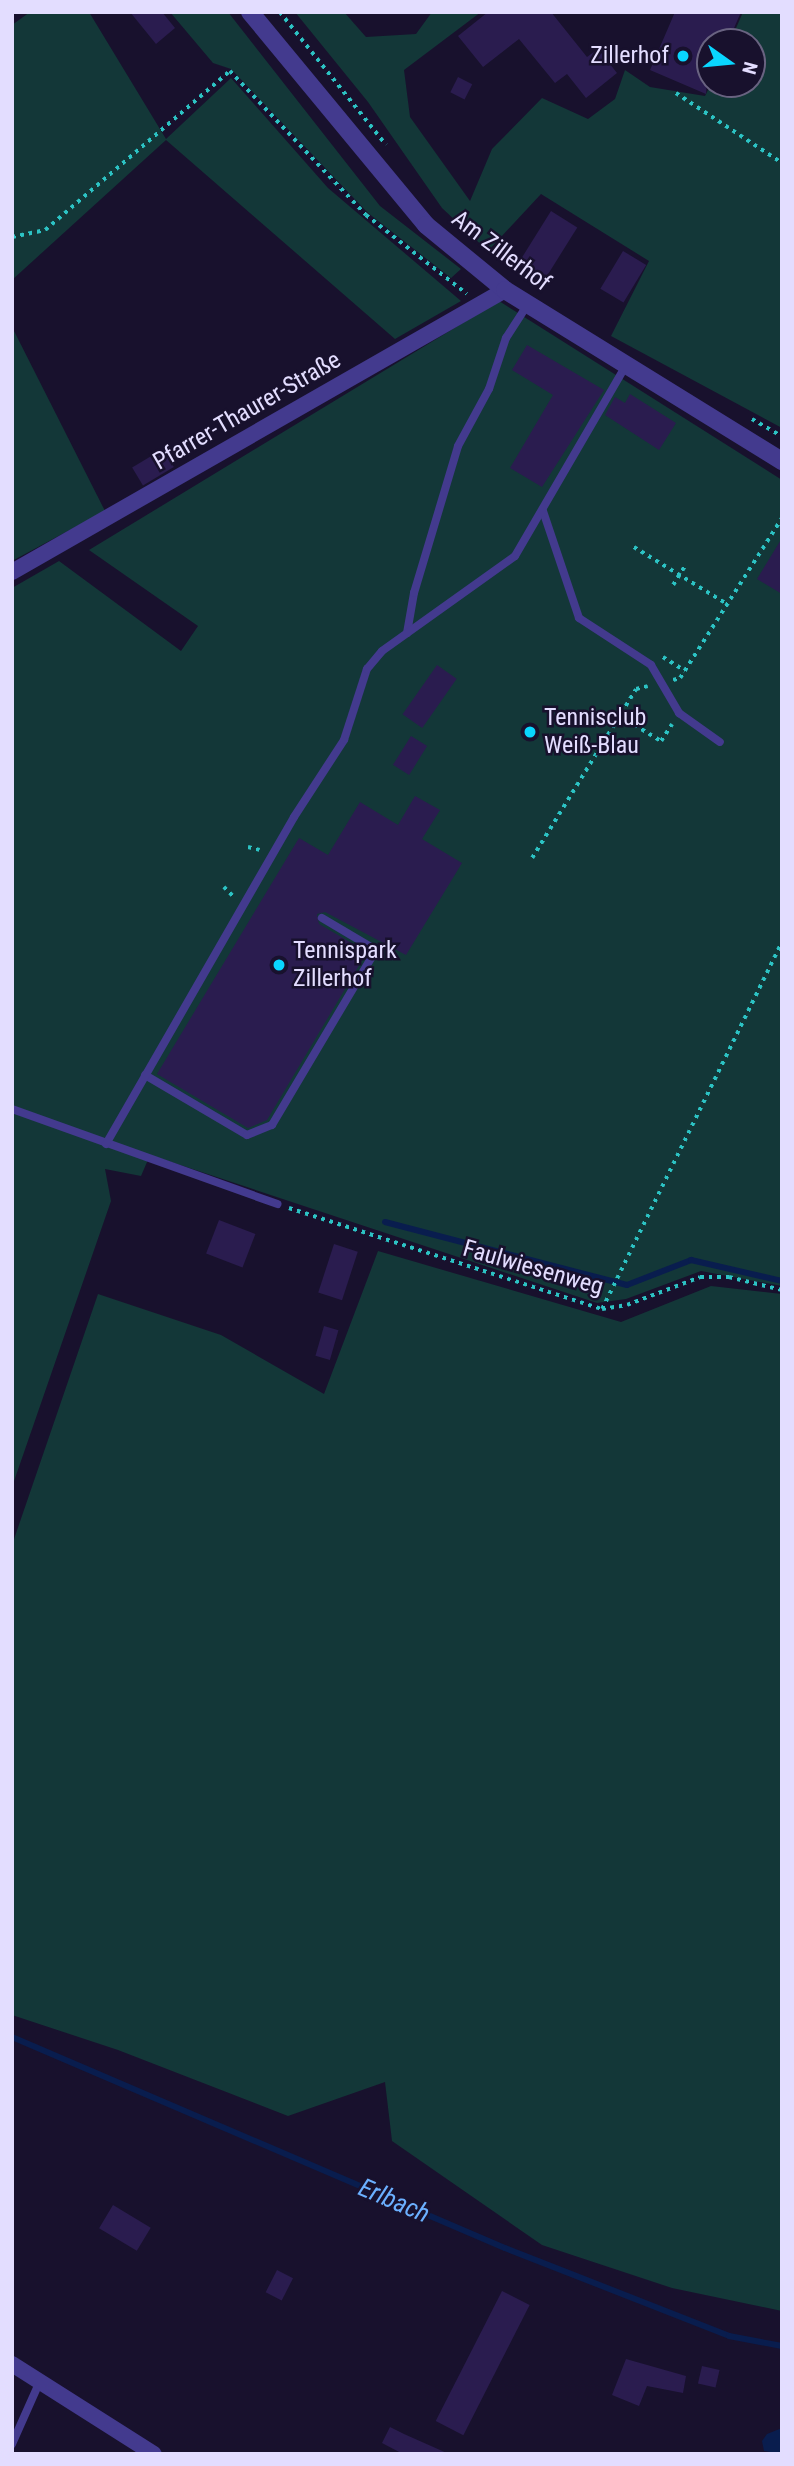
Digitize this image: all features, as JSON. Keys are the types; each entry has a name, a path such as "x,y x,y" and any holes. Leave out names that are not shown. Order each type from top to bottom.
{"street":[{"name":"Am Zillerhof","path":"250,12 398,195 505,290 628,363 782,461"},
{"name":"Pfarrer-Thaurer-Straße","path":"12,572 505,290"},
{"path":"12,2364 154,2454"}],"lane":[{"path":"407,633 414,593 457,446 489,389 506,338 528,304"},
{"path":"106,1144 294,817 344,740 367,669 382,651 515,556 628,363"},
{"path":"543,511 579,618 651,666 679,713 720,742"},
{"path":"145,1075 247,1135 272,1125 376,950 322,918"},
{"path":"12,1109 277,1204"},
{"path":"12,2444 40,2381"}],"path":[{"path":"280,12 395,156"},
{"path":"12,237 45,230 230,71 366,215 480,304"},
{"path":"676,93 782,163"},
{"path":"634,547 727,604"},
{"path":"673,585 685,566"},
{"path":"620,716 661,741 679,713"},
{"path":"602,1309 782,941"},
{"name":"Faulwiesenweg","path":"277,1204 602,1309 627,1305 700,1277 729,1277 782,1290"}],"green space":[{"path":"30,12 89,12 166,139 231,78 328,188 461,301 395,339 166,140 12,280 12,25"},
{"path":"170,12 228,12 380,206 461,269 451,278 368,213 231,69 213,63"},
{"path":"295,12 344,12 366,37 416,34 432,12 481,12 404,70 410,117 470,201 492,149 542,98 588,119 615,99 625,70 650,87 696,95 696,98 766,98 766,28 736,28 743,12 782,12 782,428 611,336 649,261 541,194 488,251 442,208 368,102"},
{"path":"499,301 782,480 782,1286 701,1271 626,1299 597,1303 150,1155 141,1176 105,1169 111,1201 12,1487 12,588 59,561 181,651 198,626 89,550"},
{"path":"12,327 105,511 12,561"},
{"path":"378,1251 621,1322 711,1286 782,1294 782,2311 672,2288 542,2245 392,2141 385,2082 288,2116 118,2050 12,2015 12,1545 98,1294 221,1335 324,1394"}],"water":[{"path":"782,2428 782,2454 764,2451 762,2441 767,2434"}],"building":[{"path":"130,12 162,12 175,28 156,44"},
{"path":"488,12 551,12 587,57 598,49 617,73 586,98 567,74 555,83 519,39 483,67 458,36"},
{"name":"Zillerhof","path":"675,12 741,12 734,28 696,28 696,90 650,70"},
{"path":"458,77 472,84 465,99 450,92"},
{"path":"551,211 577,227 544,280 518,264"},
{"path":"623,251 646,265 623,303 600,289"},
{"path":"527,345 604,390 542,487 510,468 553,395 512,370"},
{"path":"630,394 676,423 659,450 605,415 615,397 625,403"},
{"path":"163,449 174,467 143,486 132,468"},
{"path":"782,538 782,594 757,579"},
{"path":"437,665 457,679 422,728 403,714"},
{"path":"411,736 427,746 409,775 393,765"},
{"path":"415,796 440,810 422,839 462,863 406,955 325,912 317,914 319,924 367,952 267,1120 248,1128 157,1074 299,838 328,855 360,802 398,825"},
{"path":"219,1220 255,1234 243,1268 206,1254"},
{"path":"334,1244 358,1252 342,1300 318,1293"},
{"path":"324,1326 338,1330 330,1360 315,1356"},
{"path":"113,2205 151,2228 137,2251 99,2228"},
{"path":"277,2270 293,2278 282,2300 266,2292"},
{"path":"502,2291 530,2305 463,2435 436,2421"},
{"path":"626,2359 686,2376 683,2393 647,2386 639,2406 612,2395"},
{"path":"702,2366 720,2370 715,2388 698,2384"},
{"path":"390,2427 449,2454 403,2454 382,2443"}],"waterway":[{"path":"385,1222 627,1285 691,1260 782,1281"},
{"name":"Erlbach","path":"12,2037 505,2248 729,2336 782,2346"}],"place":[{"name":"Zillerhof","path":"683,56"},
{"name":"Tennisclub Weiß-Blau","path":"530,732"},
{"name":"Tennispark Zillerhof","path":"279,965"}]}
